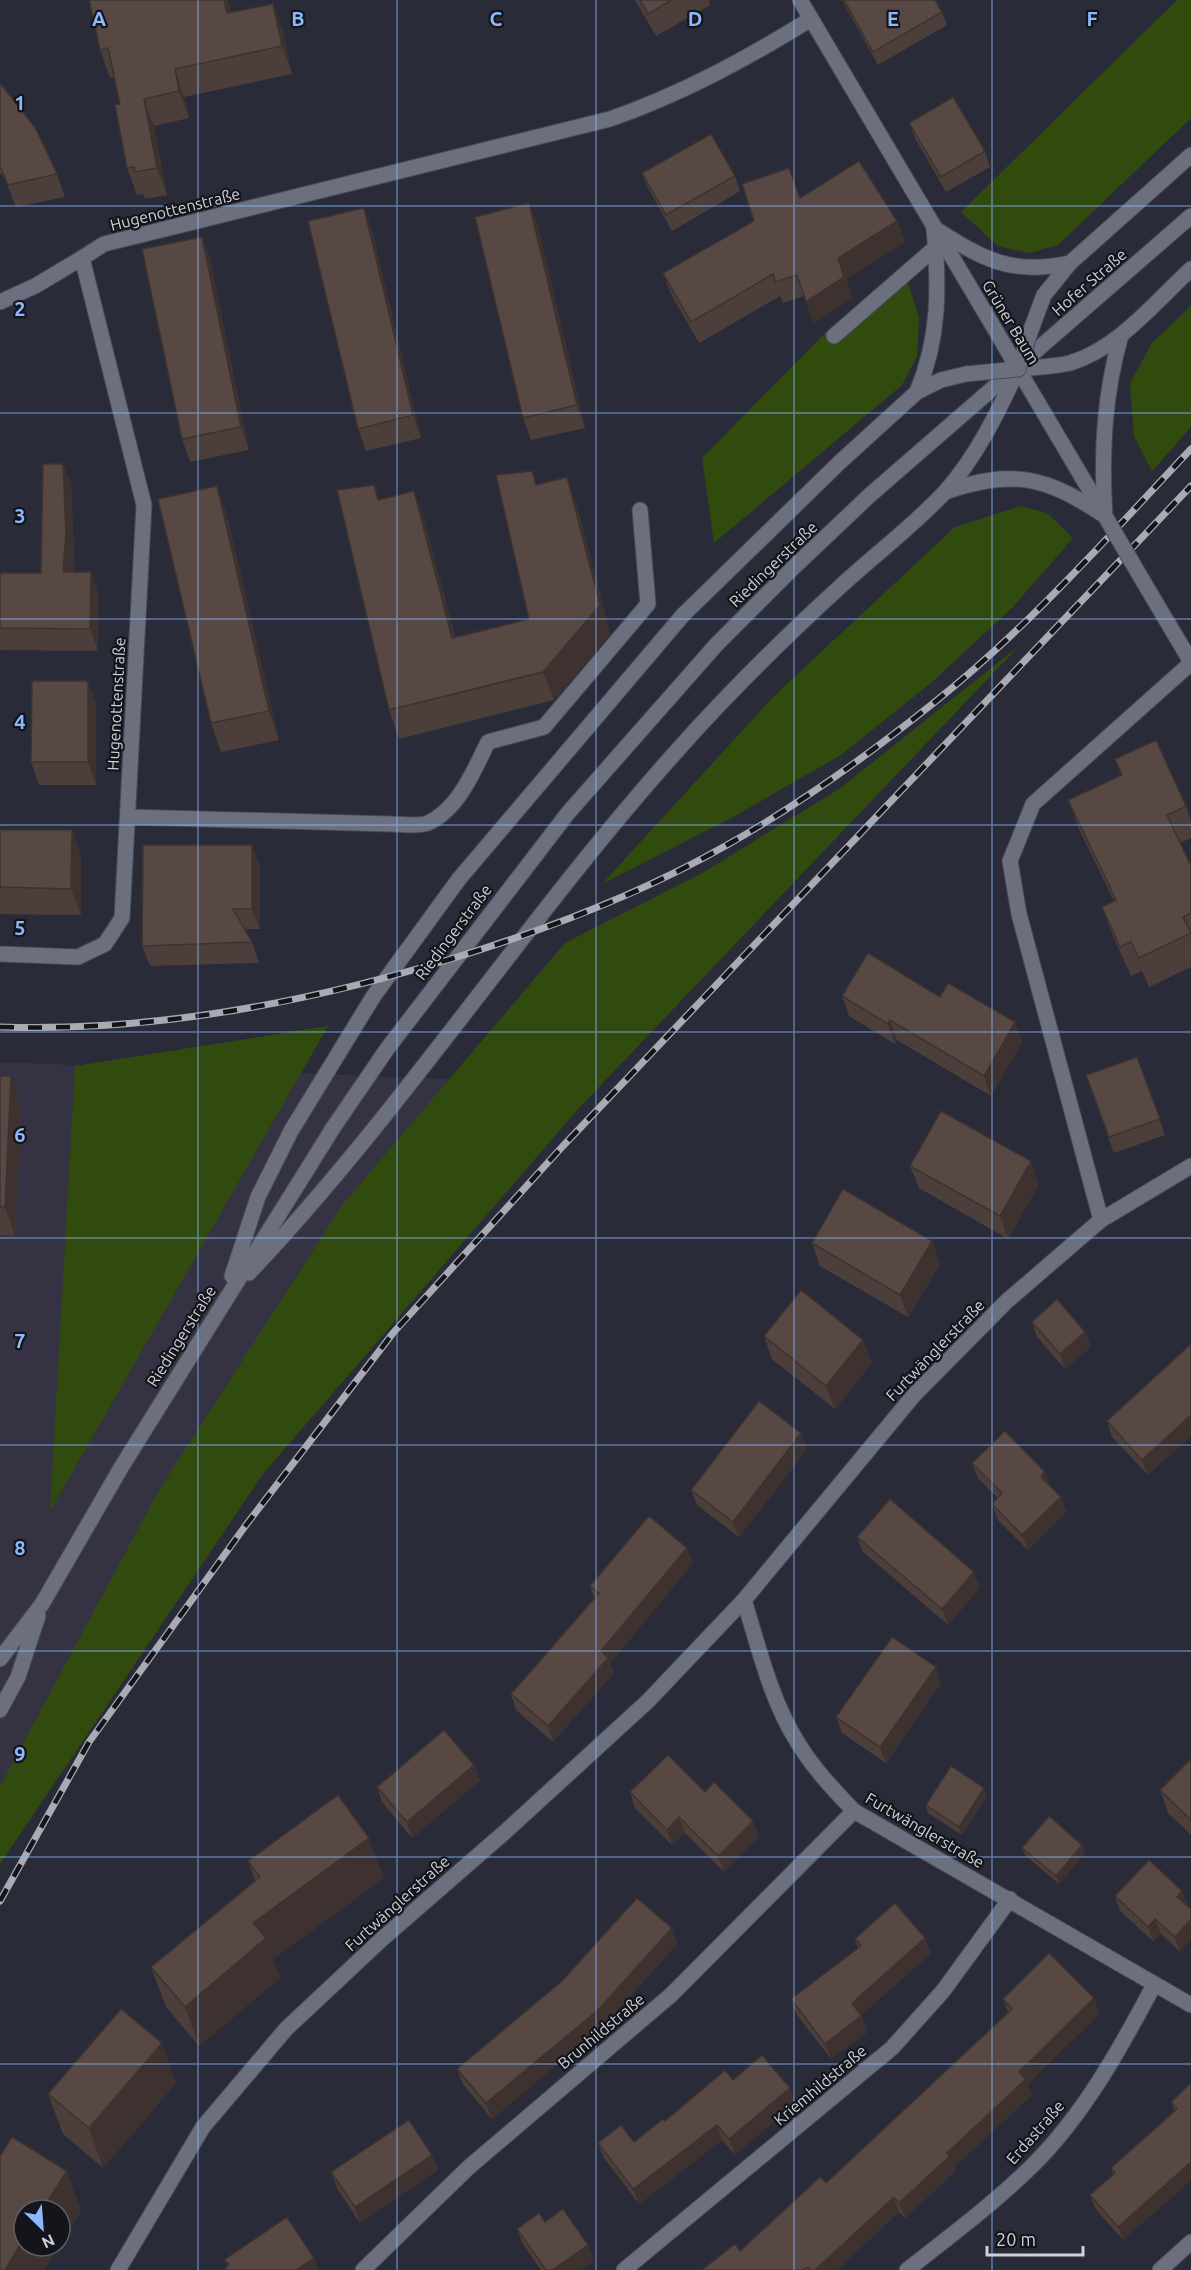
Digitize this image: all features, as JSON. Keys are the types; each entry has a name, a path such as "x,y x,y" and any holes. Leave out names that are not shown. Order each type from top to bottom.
{"street":[{"name":"Grüner Baum","path":"800,0 1003,343 1014,372 1033,394 1191,663"},
{"name":"Hugenottenstraße","path":"0,954 78,957 105,944 122,918 144,505 82,258 104,244 610,119 657,103 710,78 811,18"},
{"path":"225,1299 299,1220 438,1049 597,841 675,752 748,673 945,492 976,449 997,413 1044,295 1070,263 1191,155"},
{"name":"Hofer Straße","path":"1014,372 1191,216"},
{"path":"917,392 929,364 936,331 934,228"},
{"path":"934,228 977,255 1004,266 1044,268 1070,263"},
{"path":"834,336 936,247"},
{"path":"0,302 35,286 82,258"},
{"path":"225,1299 258,1197 291,1131 374,997 459,879 683,615 790,509 917,392 941,380 1069,363 1098,351 1121,334 1191,268"},
{"path":"1105,516 1102,462 1105,414 1110,374 1121,334"},
{"name":"Riedingerstraße","path":"0,1659 42,1604 225,1299 333,1128 387,1049 568,813 716,645 795,566 870,495 1014,372"},
{"path":"945,492 975,481 1013,478 1039,481 1072,494 1105,516"},
{"path":"128,817 419,825 428,823 446,809 465,788 488,742 543,727 648,604 640,510"},
{"path":"1101,1220 1019,914 1010,861 1033,804 1191,663"},
{"name":"Furtwänglerstraße","path":"118,2270 203,2127 286,2028 382,1939 506,1832 648,1701 744,1600 914,1395 1008,1301 1101,1220 1191,1166"},
{"name":"Furtwänglerstraße","path":"744,1600 777,1702 797,1743 821,1775 854,1811 1191,2005"},
{"name":"Riedingerstraße","path":"0,1710 18,1677 42,1604"},
{"name":"Brunhildstraße","path":"363,2270 469,2167 671,1995 854,1811"},
{"name":"Kriemhildstraße","path":"624,2270 892,2048 943,1991 1010,1899"},
{"name":"Erdastraße","path":"907,2270 975,2216 1032,2166 1079,2109 1121,2047 1154,1984"},
{"path":"1160,2270 1191,2242"}],"shaded area":[{"path":"0,1062 449,1079 0,1835"}],"green space":[{"path":"1177,0 1191,0 1191,118 1058,245 1030,253 998,246 961,212"},
{"path":"907,281 919,317 917,356 902,385 714,543 702,458 826,332 834,346"},
{"path":"1191,306 1191,427 1152,471 1134,436 1130,383 1152,343"},
{"path":"1021,506 1047,513 1073,538 1012,608 931,683 841,755 733,817 602,884 774,696 955,527"},
{"path":"1019,646 579,1108 263,1474 0,1864 0,1786 159,1490 343,1204 565,943 704,872 839,789"},
{"path":"328,1026 50,1511 75,1066"}],"building":[{"path":"89,0 224,0 227,13 273,4 282,46 175,69 179,91 144,99 157,168 135,172 134,167 127,168 115,105 120,104 108,48 100,50"},
{"path":"640,0 672,0 648,14"},
{"path":"844,0 935,0 942,12 873,52"},
{"path":"0,83 36,129 57,174 8,185 0,166"},
{"path":"953,97 985,151 941,177 909,123"},
{"path":"711,134 735,176 666,215 642,173"},
{"path":"859,161 897,221 838,258 844,277 806,302 797,275 775,282 773,274 691,322 663,273 754,221 742,184 789,168 800,198"},
{"path":"529,203 577,405 523,418 475,217"},
{"path":"364,208 413,415 358,429 308,221"},
{"path":"202,237 241,427 182,439 142,249"},
{"path":"43,464 63,464 66,532 63,572 91,572 90,629 0,628 0,573 41,573"},
{"path":"532,471 536,485 567,477 600,605 543,672 389,710 337,490 374,485 378,500 414,491 452,638 529,619 496,475"},
{"path":"217,486 269,711 211,723 158,499"},
{"path":"32,681 88,681 88,762 31,762"},
{"path":"1156,740 1186,806 1167,815 1191,866 1191,913 1183,917 1191,933 1139,958 1131,942 1120,947 1102,907 1116,900 1068,800 1122,775 1115,759"},
{"path":"0,830 72,830 71,889 0,887"},
{"path":"143,845 252,845 252,909 233,909 252,942 142,946"},
{"path":"868,953 940,997 948,983 1015,1022 984,1076 890,1020 888,1024 842,996"},
{"path":"1137,1057 1160,1119 1109,1137 1086,1075"},
{"path":"0,1076 11,1076 5,1207 0,1207"},
{"path":"941,1111 1031,1161 1000,1216 910,1166"},
{"path":"843,1189 932,1241 900,1295 812,1243"},
{"path":"801,1290 863,1340 826,1386 764,1336"},
{"path":"1057,1299 1085,1332 1060,1354 1032,1322"},
{"path":"1191,1344 1191,1415 1142,1460 1107,1421"},
{"path":"759,1401 801,1433 733,1522 691,1490"},
{"path":"1005,1431 1045,1472 1041,1477 1061,1497 1022,1535 992,1504 1002,1493 972,1463"},
{"path":"890,1499 974,1572 942,1609 857,1537"},
{"path":"649,1516 687,1548 601,1651 608,1658 548,1726 511,1694 599,1593 590,1586"},
{"path":"892,1637 936,1667 880,1747 836,1717"},
{"path":"444,1730 474,1765 407,1822 377,1787"},
{"path":"668,1755 705,1792 714,1782 753,1821 718,1856 679,1817 667,1830 630,1792"},
{"path":"1191,1759 1191,1820 1160,1790"},
{"path":"951,1766 984,1788 959,1827 926,1805"},
{"path":"338,1795 369,1838 253,1923 266,1938 185,2007 151,1967 260,1877 248,1861"},
{"path":"1049,1816 1082,1845 1056,1876 1022,1848"},
{"path":"1149,1860 1182,1891 1177,1897 1191,1909 1191,1919 1175,1937 1155,1919 1148,1927 1115,1896"},
{"path":"637,1898 672,1928 598,2010 486,2103 457,2069 563,1980"},
{"path":"895,1903 925,1938 852,2003 861,2016 825,2044 791,1999 861,1946 855,1939"},
{"path":"1049,1953 1094,1998 1019,2072 1026,2079 947,2153 950,2156 899,2203 894,2197 815,2270 808,2267 803,2270 702,2270 735,2244 740,2251 820,2177 826,2183 1012,2009 1003,1999"},
{"path":"121,2009 162,2043 89,2128 48,2094"},
{"path":"762,2055 790,2088 729,2139 717,2125 633,2189 598,2143 621,2125 634,2142 663,2119 665,2121 725,2070 733,2080"},
{"path":"1191,2083 1191,2162 1118,2227 1090,2195 1115,2173 1111,2168 1177,2109 1171,2102"},
{"path":"409,2120 432,2155 355,2207 331,2172"},
{"path":"12,2137 67,2171 50,2198 12,2198 12,2258 5,2270 0,2270 0,2156"},
{"path":"563,2209 588,2245 552,2270 546,2270 517,2229 539,2213 545,2222"},
{"path":"287,2217 314,2258 296,2270 224,2270 229,2264 224,2260"}],"railway":[{"path":"0,1027 115,1025 173,1019 286,1001 343,988 454,958 524,935 628,895 694,863 806,797 882,743 966,676 1033,614 1191,449"},
{"path":"0,1901 89,1742 246,1525 393,1333 562,1147 1191,486"}]}
